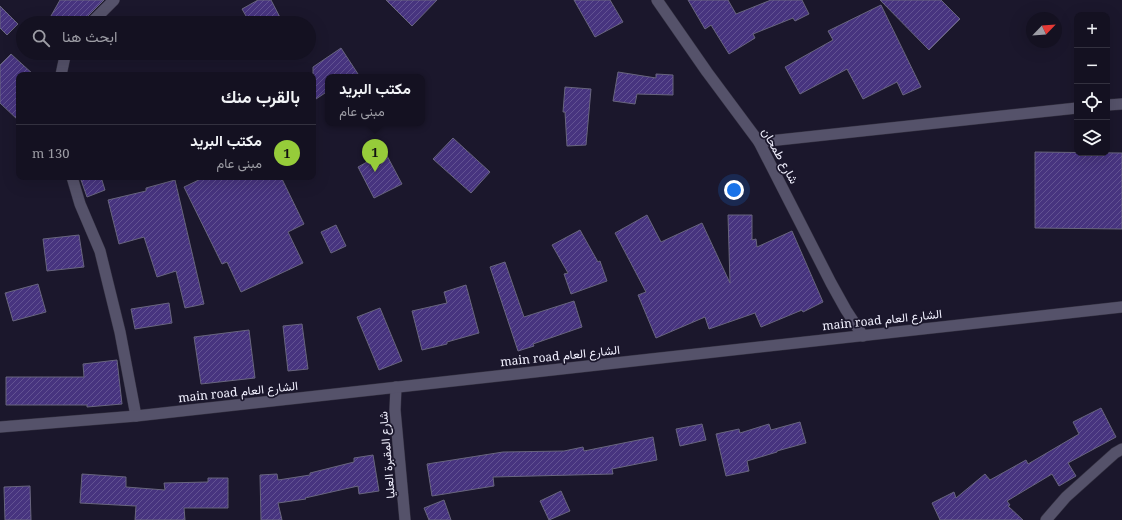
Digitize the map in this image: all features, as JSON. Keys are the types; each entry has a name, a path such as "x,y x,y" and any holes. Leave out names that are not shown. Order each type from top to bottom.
{"street":[{"path":"98,16 114,0"},
{"name":"شارع طمحان","path":"657,0 707,72 759,142 831,283 863,336"},
{"path":"62,72 64,60"},
{"path":"1110,105 1122,104"},
{"path":"759,142 1074,108"},
{"path":"73,180 80,204 100,251 120,332 136,416"},
{"name":"main road الشارع العام","path":"0,427 136,416 1122,307"},
{"name":"شارع المقبرة العليا","path":"396,387 395,410 405,520"},
{"path":"1046,520 1066,496 1115,453 1122,449"}],"building":[{"path":"60,0 104,0 88,16 51,16"},
{"path":"258,0 271,0 279,16 246,16 242,9"},
{"path":"386,0 437,0 412,26"},
{"path":"574,0 610,0 623,22 595,37"},
{"path":"688,0 728,0 736,14 771,0 802,0 809,14 795,21 793,18 753,34 755,38 729,54 711,25 705,29"},
{"path":"880,0 941,0 960,19 929,50"},
{"path":"881,5 921,87 903,95 897,82 863,99 847,69 800,94 785,67 833,40 828,31"},
{"path":"0,6 16,22 16,26 7,35 0,28"},
{"path":"341,48 358,74 325,74 325,93 316,99 316,72 313,72 313,67"},
{"path":"11,54 31,72 16,72 16,118 0,103 0,65"},
{"path":"618,72 656,78 656,74 673,75 673,95 637,94 635,104 613,101"},
{"path":"565,87 591,89 586,145 567,146 565,112 563,112"},
{"path":"453,138 490,172 471,193 433,159"},
{"path":"385,152 402,184 374,198 358,167"},
{"path":"1035,152 1074,152 1074,156 1110,156 1110,153 1122,153 1122,229 1035,228"},
{"path":"81,180 102,180 105,190 87,197"},
{"path":"175,180 204,304 185,308 176,271 157,277 144,237 119,244 108,200 146,191 146,188"},
{"path":"199,180 282,180 304,224 288,232 303,263 241,292 227,262 222,264 184,187"},
{"path":"647,215 661,242 702,223 730,283 728,215 752,215 752,240 756,239 757,247 792,231 823,302 803,312 802,310 761,327 755,313 709,329 705,317 656,338 638,295 646,292 615,233"},
{"path":"336,225 346,246 331,253 321,232"},
{"path":"580,230 598,262 600,261 607,281 571,294 564,274 568,273 552,245"},
{"path":"79,235 84,267 47,271 43,239"},
{"path":"505,262 524,317 574,301 582,327 533,344 534,346 518,351 490,267"},
{"path":"38,284 46,312 13,321 5,293"},
{"path":"466,285 479,333 447,342 447,344 422,350 412,311 447,303 444,292"},
{"path":"169,303 172,323 135,329 131,309"},
{"path":"380,308 402,361 379,370 357,317"},
{"path":"302,324 308,369 288,371 283,326"},
{"path":"249,330 255,378 201,384 194,337"},
{"path":"117,360 122,404 87,407 87,405 6,405 6,377 84,377 83,364"},
{"path":"1101,408 1116,437 1068,463 1076,476 1059,486 1052,474 1007,501 1010,505 1008,506 1023,520 940,520 932,503 954,492 956,498 985,474 990,480 1026,460 1028,464 1079,434 1073,422"},
{"path":"800,422 806,443 747,461 749,471 726,476 716,434 739,429 740,433 769,424 771,430"},
{"path":"702,424 706,440 680,446 676,429"},
{"path":"653,437 657,460 612,469 613,474 493,477 494,486 432,496 427,464 503,452 564,451 583,447 584,451"},
{"path":"373,455 379,491 359,494 358,486 305,498 306,499 278,503 282,520 261,520 260,475 277,474 278,480 310,475 310,473 354,462 354,458"},
{"path":"82,474 126,477 126,487 165,490 164,483 208,482 208,478 228,478 228,508 184,508 185,520 135,520 136,506 80,503"},
{"path":"30,486 31,520 5,520 4,487"},
{"path":"561,491 570,511 549,520 540,501"},
{"path":"444,500 451,520 429,520 424,508"}],"place":[{"name":"مكتب البريد","path":"375,172"}]}
